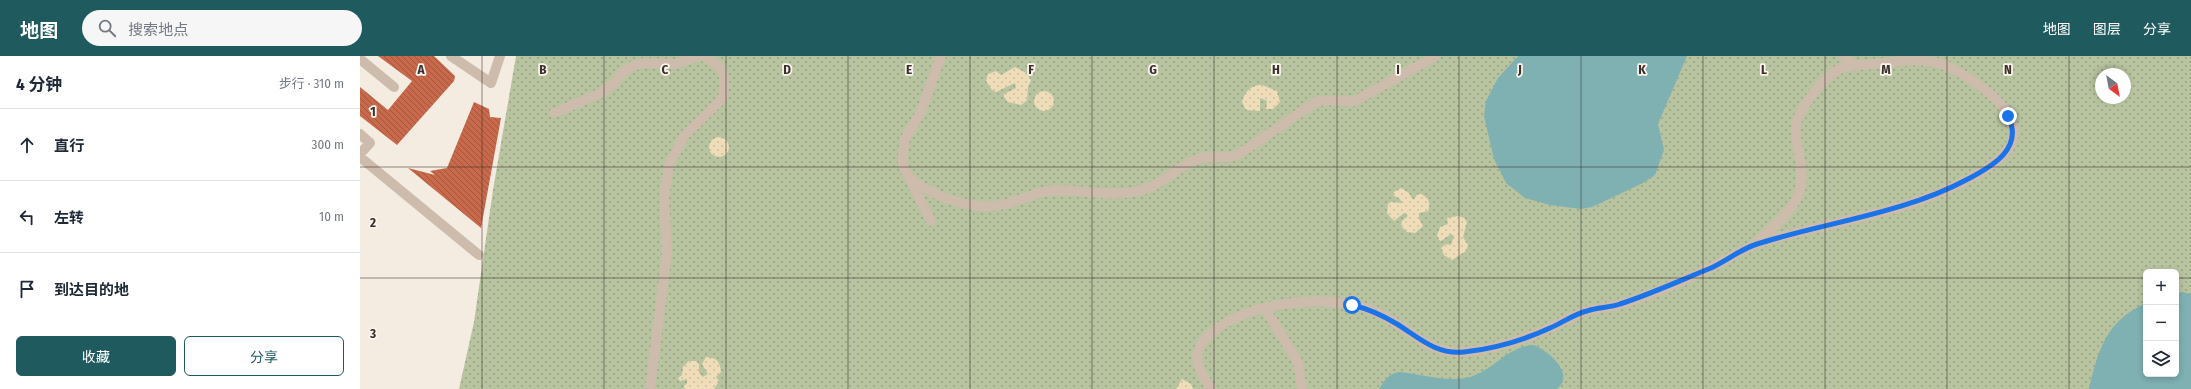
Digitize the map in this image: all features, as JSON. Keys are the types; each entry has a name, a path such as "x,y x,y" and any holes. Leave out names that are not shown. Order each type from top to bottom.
{"street":[{"path":"451,56 491,83 500,56"},
{"path":"554,113 601,93 638,60 676,64 698,56"},
{"path":"650,389 667,253 664,196 669,165 684,136 723,98 724,76 721,68 718,64 704,56"},
{"path":"931,221 904,166 905,139 921,112 941,56"},
{"path":"912,180 940,196 969,205 1004,205 1040,192 1129,192 1148,188 1198,159 1212,157 1229,158 1239,154 1316,102 1324,100 1343,103 1356,101 1436,56"},
{"path":"1843,56 1857,66"},
{"path":"360,60 394,87"},
{"path":"1211,389 1197,367 1196,359 1204,339 1231,321 1265,309 1304,301 1329,301 1352,305 1372,310 1398,324 1427,345 1445,352 1463,352 1525,338 1588,310 1619,305 1658,291 1714,266 1755,244 1896,207 1934,195 1969,179 2010,148 2014,136 2014,127 2001,105 1986,91 1945,64 1935,61 1918,60 1842,68 1826,79 1801,112 1796,126 1801,164 1799,193 1788,211 1755,244"},
{"path":"360,134 370,143 360,154"},
{"path":"360,158 479,255"},
{"path":"1265,309 1298,362 1302,389"}],"green space":[{"path":"516,56 2191,56 2191,389 459,389 474,322 493,190"}],"sand":[{"path":"1015,67 1026,73 1031,80 1028,87 1027,100 1021,105 1008,102 1004,97 1004,94 1016,88 1015,83 996,92 992,90 986,81 988,74 996,71 1001,75"},
{"path":"1262,85 1277,91 1280,102 1273,109 1266,109 1267,101 1261,98 1260,111 1246,110 1242,102 1245,95 1252,87"},
{"path":"1044,91 1051,94 1054,101 1051,108 1044,111 1037,108 1034,101 1037,94"},
{"path":"719,137 726,140 729,147 726,154 719,157 712,154 709,147 712,140"},
{"path":"1401,188 1409,193 1413,200 1418,194 1421,194 1429,201 1428,211 1419,213 1419,219 1423,226 1415,233 1407,232 1401,226 1402,221 1408,216 1406,214 1404,213 1394,221 1387,213 1388,204 1391,202 1402,203 1400,199 1393,195 1394,192"},
{"path":"1458,216 1464,218 1467,222 1463,237 1468,245 1466,251 1452,260 1444,255 1441,248 1446,244 1451,245 1454,236 1451,234 1441,241 1437,235 1440,227 1448,224 1447,218"},
{"path":"706,357 715,359 720,365 721,372 716,377 719,381 714,389 685,389 684,386 687,383 687,379 680,381 678,378 682,375 683,367 689,361 696,361 699,364 699,373 703,377 708,374 702,364"},
{"path":"1182,379 1191,384 1193,389 1176,389"}],"water":[{"path":"1518,56 1687,56 1658,124 1664,150 1655,175 1643,183 1592,207 1581,209 1550,205 1525,198 1506,183 1494,159 1484,116 1486,101 1498,78"},
{"path":"2182,292 2191,294 2191,389 2089,389 2100,349 2106,338 2121,319 2132,310 2143,304 2143,377 2179,377 2179,293"},
{"path":"1533,345 1552,357 1562,370 1562,383 1557,389 1379,389 1389,376 1399,372 1443,379 1461,379 1470,377 1479,374 1508,354"}],"building":[{"path":"378,56 434,56 455,76 454,81 397,145 360,116 360,87 388,110 412,81"},
{"path":"474,102 489,109 490,117 501,118 481,228 408,168 435,175 430,171 447,168"}],"route":[{"path":"1352,305 1372,310 1398,324 1427,345 1445,352 1463,352 1525,338 1551,328 1588,310 1619,305 1658,291 1714,266 1755,244 1896,207 1934,195 1969,179 2002,156 2010,148 2014,136 2014,127 2008,116"}]}
